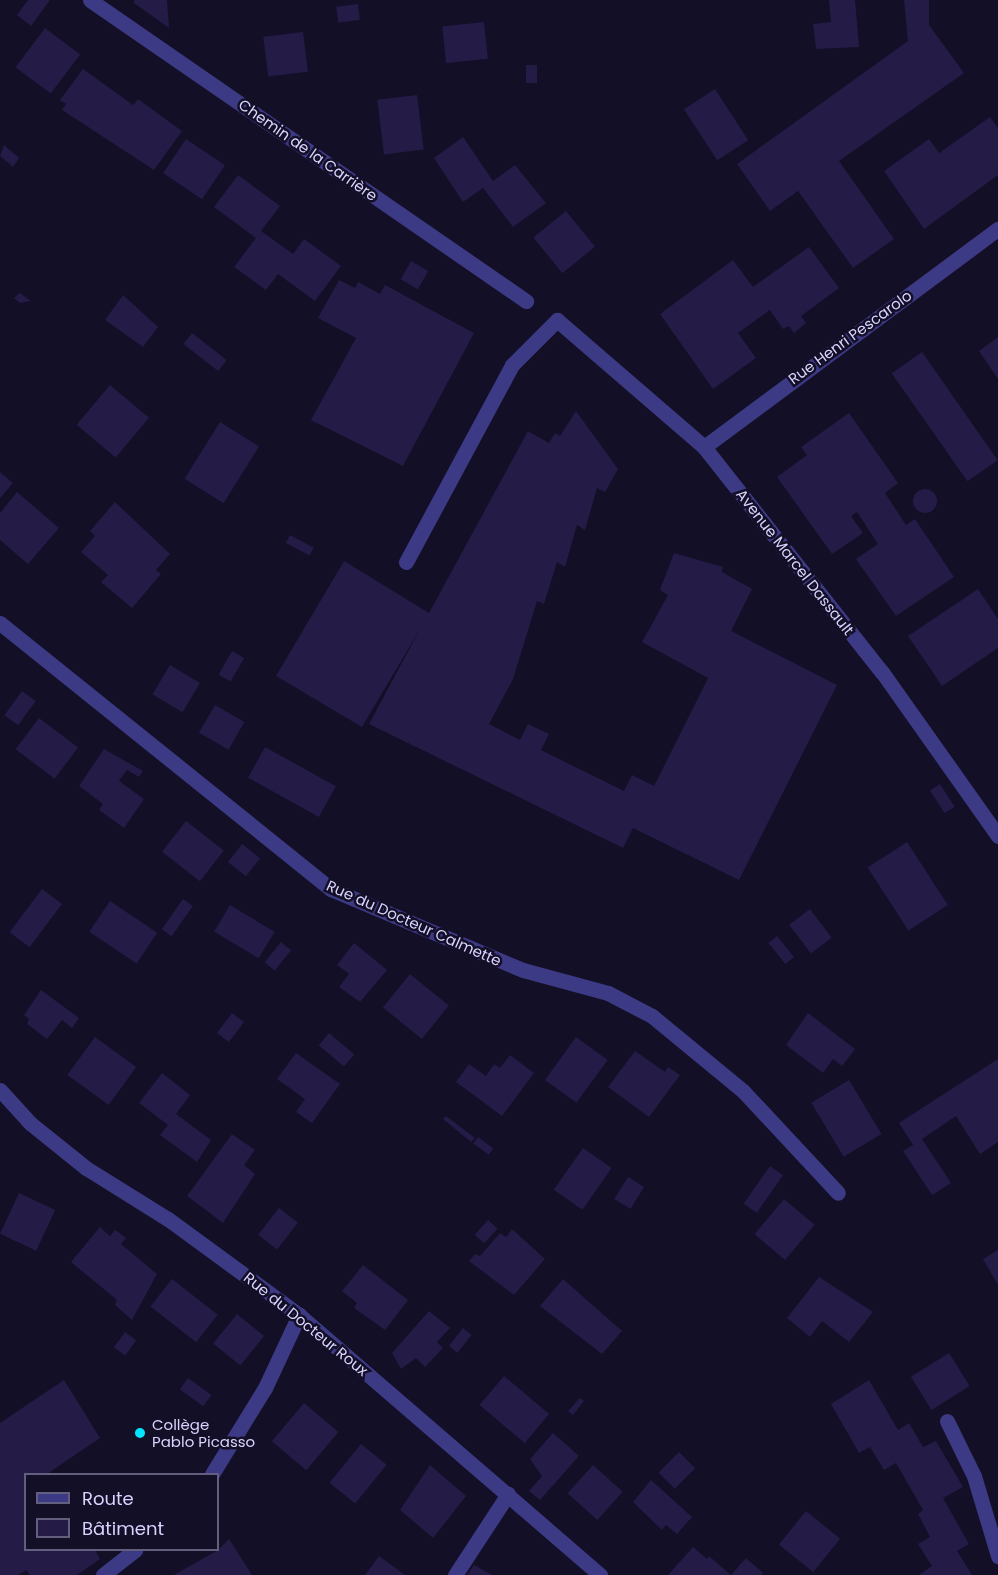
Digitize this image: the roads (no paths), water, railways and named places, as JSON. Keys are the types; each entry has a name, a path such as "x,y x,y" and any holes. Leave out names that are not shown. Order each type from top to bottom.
{"street":[{"name":"Chemin de la Carrière","path":"90,0 526,301"},
{"name":"Rue Henri Pescarolo","path":"704,447 998,230"},
{"name":"Avenue Marcel Dassault","path":"406,562 512,365 556,320 704,447 882,672 998,836"},
{"name":"Rue du Docteur Calmette","path":"0,623 330,889 523,970 608,993 652,1016 743,1091 838,1193"},
{"name":"Rue du Docteur Roux","path":"0,1090 30,1123 86,1168 168,1219 299,1315 600,1575"},
{"path":"213,1473 265,1388 299,1315"},
{"path":"947,1421 974,1476 998,1556"},
{"path":"455,1575 508,1494"},
{"path":"103,1575 134,1551"}],"place":[{"name":"Collège Pablo Picasso","path":"140,1433"}]}
